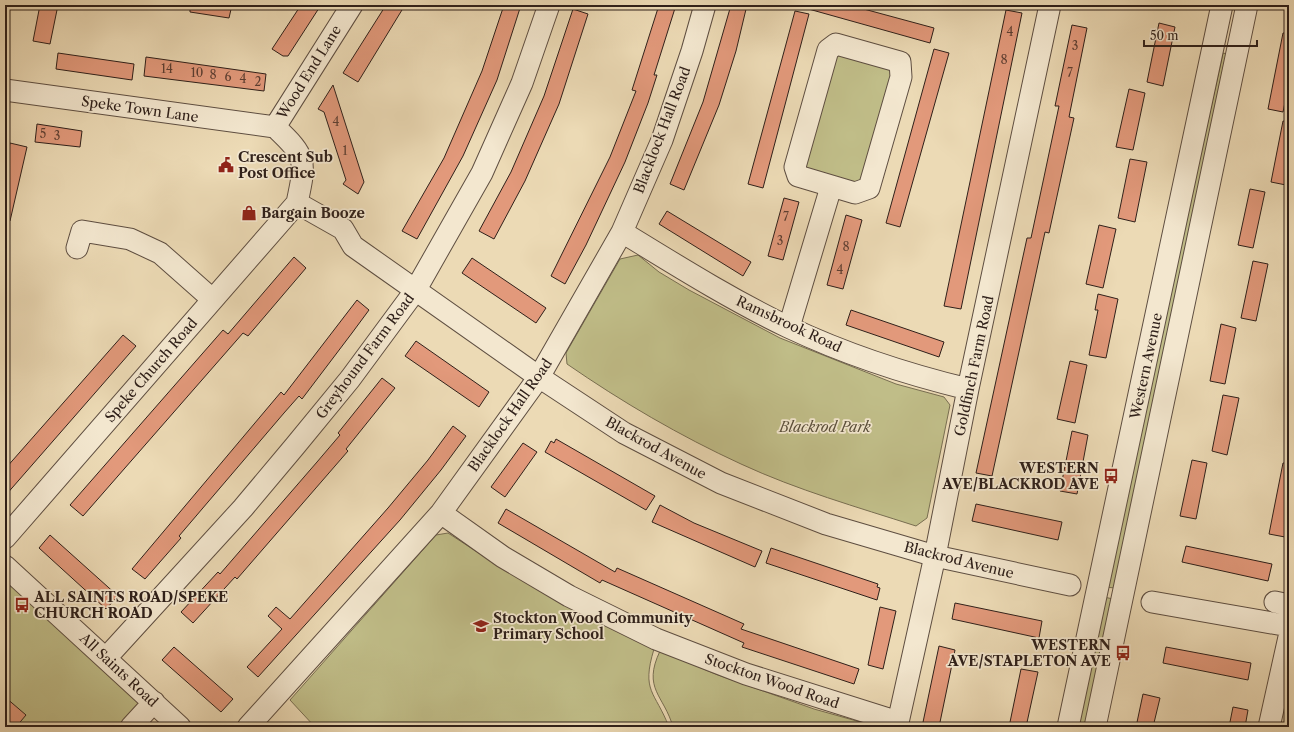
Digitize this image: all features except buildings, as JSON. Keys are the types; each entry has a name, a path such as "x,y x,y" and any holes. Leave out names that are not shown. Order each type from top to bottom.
{"street":[{"name":"Wood End Lane","path":"297,203 303,173 301,157 293,144 274,128 352,5"},
{"name":"Greyhound Farm Road","path":"106,658 243,508 350,379 415,291 482,173 522,83 549,5"},
{"name":"Blacklock Hall Road","path":"248,727 441,513 540,377 622,232 662,140 692,51 705,5"},
{"name":"Goldfinch Farm Road","path":"898,725 935,556 968,390 1050,5"},
{"name":"Western Avenue","path":"1068,727 1222,5"},
{"name":"Western Avenue","path":"1095,727 1247,5"},
{"path":"836,44 900,62 902,77 869,188 855,193 831,187 798,176 795,167 828,50 836,44"},
{"name":"Speke Town Lane","path":"5,90 274,128"},
{"path":"789,327 831,187"},
{"name":"Blackrod Avenue","path":"297,203 343,229 353,246 415,291 624,433 720,482 826,524 935,556 1070,585"},
{"name":"Speke Church Road","path":"5,538 297,203"},
{"path":"77,248 82,231 130,239 160,254 212,299"},
{"name":"Ramsbrook Road","path":"622,232 741,303 789,327 880,365 968,390"},
{"name":"Stockton Wood Road","path":"441,513 503,557 569,596 656,639 746,674 898,725"},
{"name":"All Saints Road","path":"5,566 180,727"},
{"path":"1152,602 1289,626"},
{"path":"1269,727 1289,637"},
{"path":"131,727 154,702"}],"green space":[{"path":"838,51 894,71 861,184 805,171 804,160"},
{"path":"1223,53 1231,55 1115,588 1105,587"},
{"name":"Blackrod Park","path":"638,255 659,272 689,290 780,338 896,384 944,397 950,405 927,518 916,526 827,498 762,473 718,453 674,430 630,405 567,364 566,353 620,259"},
{"name":"Stockton Wood Community Primary School","path":"448,533 505,570 654,649 650,663 649,683 651,691 669,727 315,727 290,700 436,535"},
{"path":"5,576 143,702 121,727 5,727"},
{"path":"1104,597 1113,599 1086,727 1076,727"},
{"path":"660,651 718,675 814,709 878,727 673,727 656,691 654,683 653,674"}],"place":[{"name":"Crescent Sub Post Office","path":"226,165"},
{"name":"Bargain Booze","path":"249,213"},
{"name":"WESTERN AVE/BLACKROD AVE","path":"1111,476"},
{"name":"ALL SAINTS ROAD/SPEKE CHURCH ROAD","path":"22,605"},
{"name":"Stockton Wood Community Primary School","path":"481,626"},
{"name":"WESTERN AVE/STAPLETON AVE","path":"1123,653"}]}
